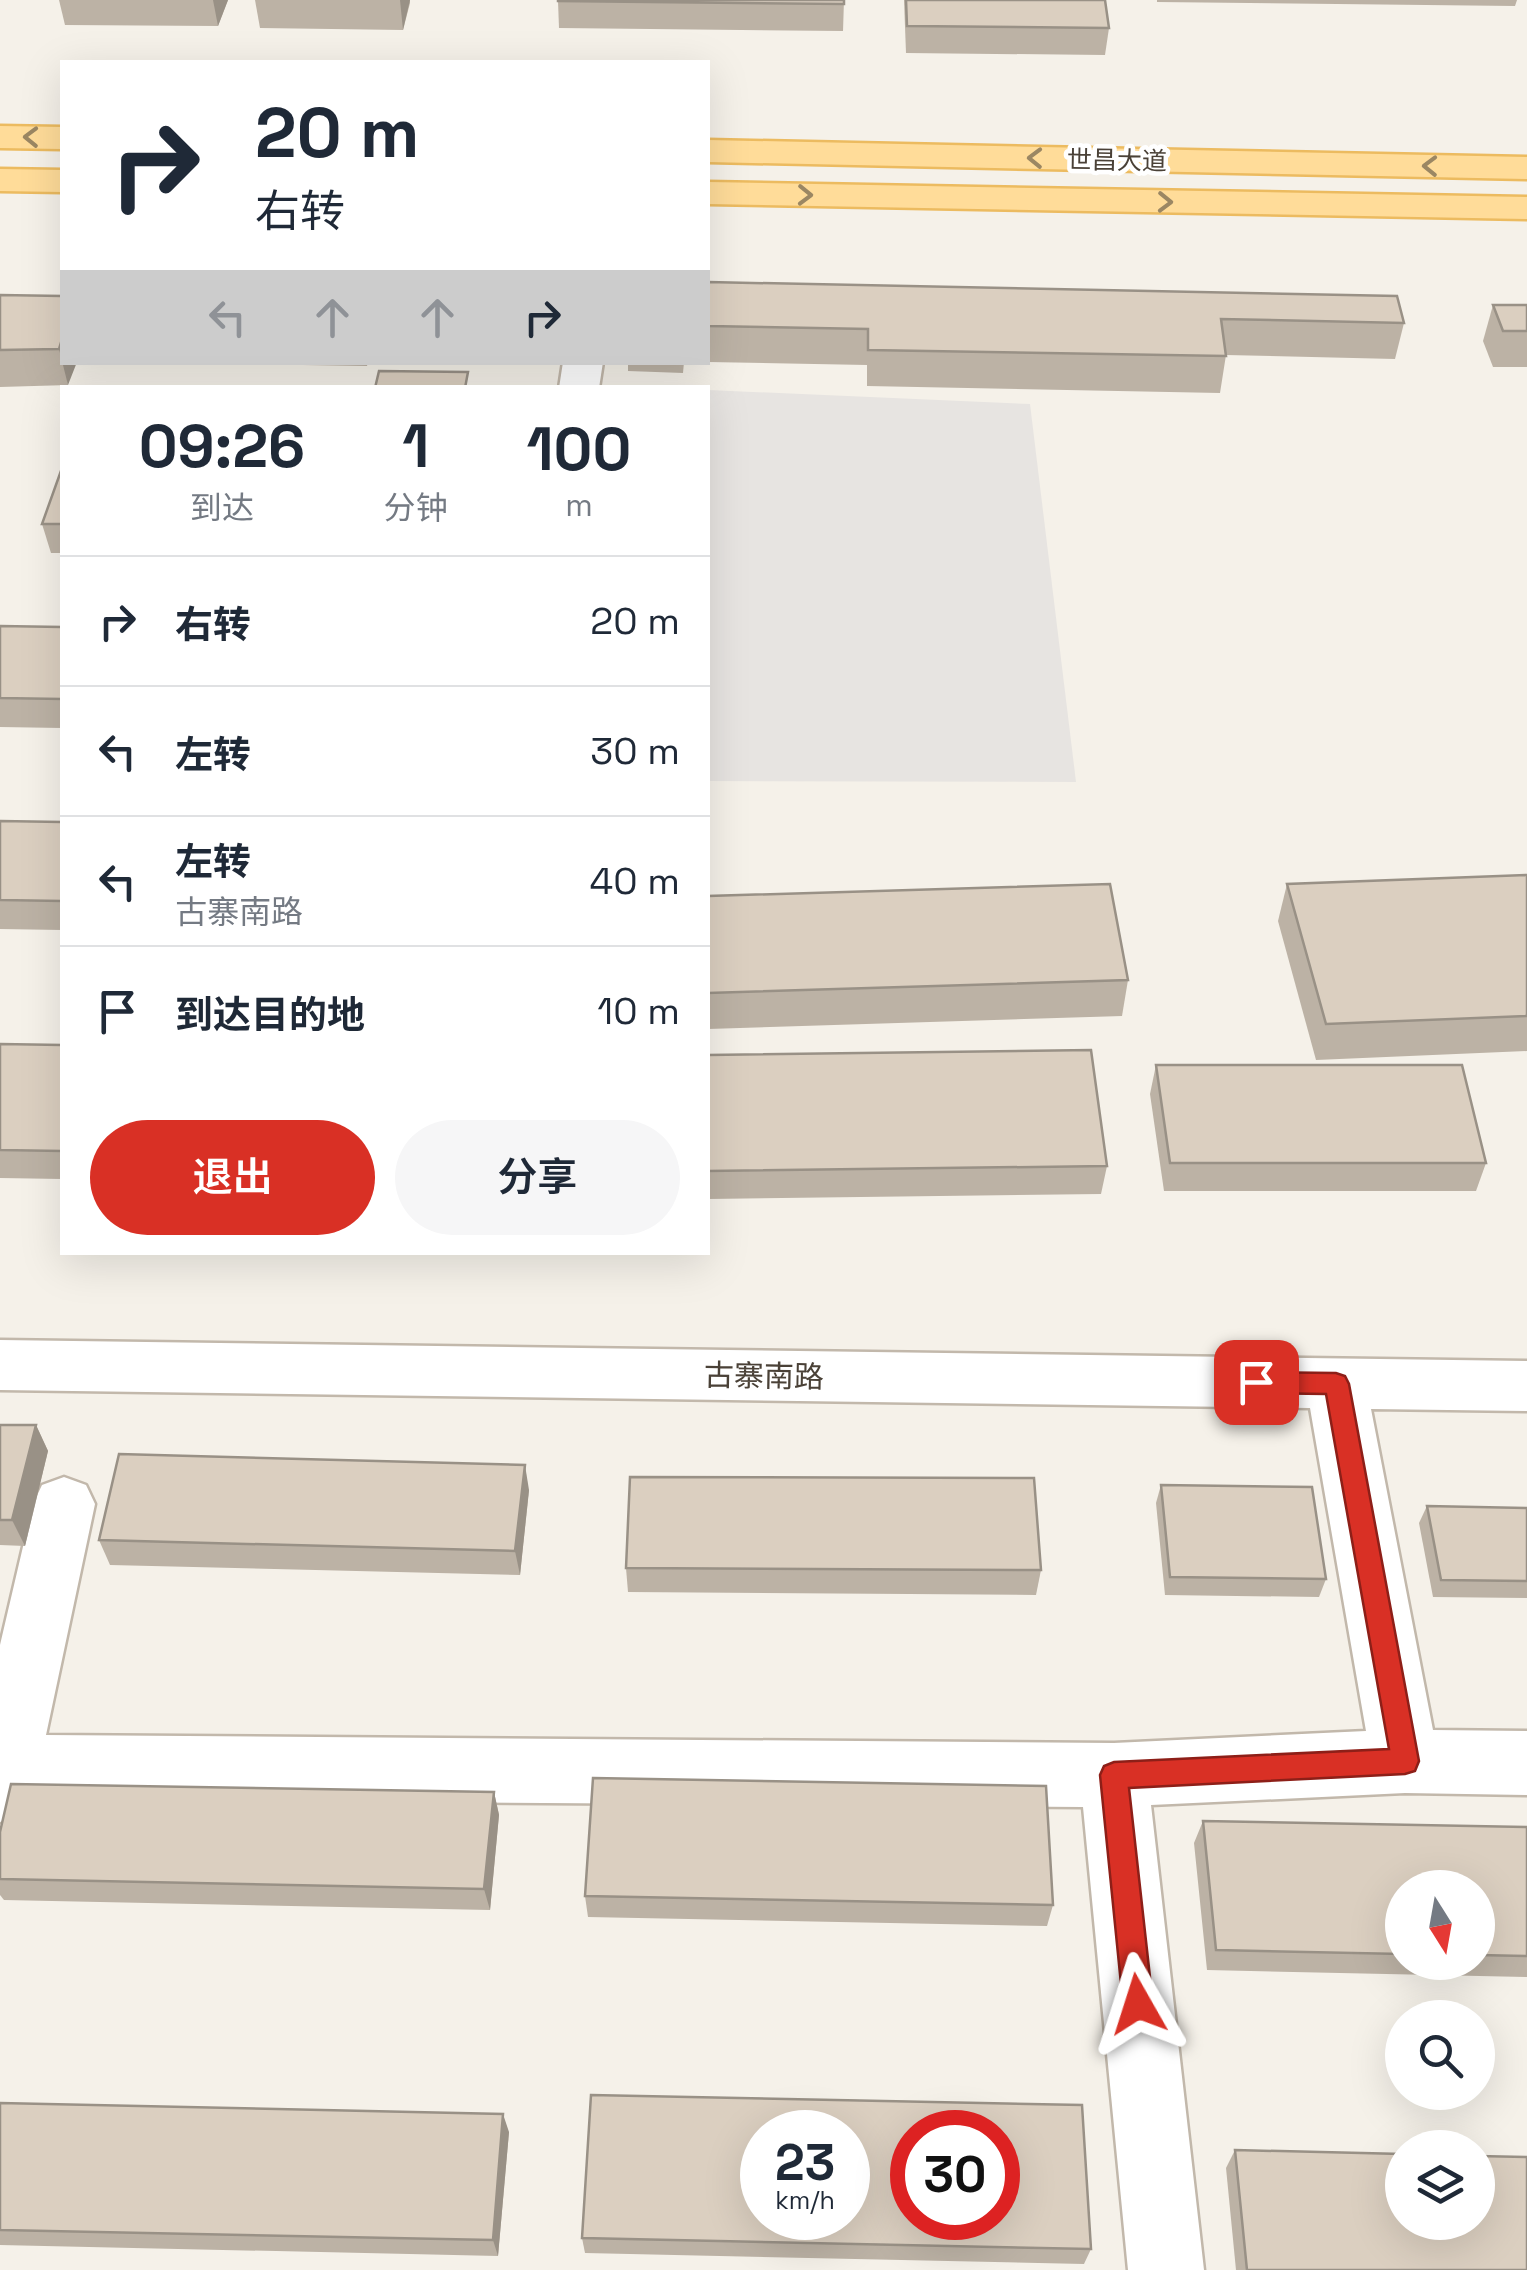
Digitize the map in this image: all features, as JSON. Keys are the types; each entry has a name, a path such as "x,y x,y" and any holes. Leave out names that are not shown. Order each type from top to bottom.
{"main road":[{"path":"0,136 60,138"},
{"name":"世昌大道","path":"710,151 1527,168"},
{"path":"0,180 60,182"},
{"name":"世昌大道","path":"710,194 1527,208"}],"street":[{"name":"古寨南路","path":"0,1365 1527,1386"},
{"path":"1336,1384 1405,1761"},
{"path":"64,1504 3,1778 1114,1775 1405,1761 1527,1764"},
{"path":"1114,1775 1166,2270"}],"shaded area":[{"path":"710,390 1030,404 1076,782 710,781"}],"building":[{"path":"844,0 844,4 558,1"},
{"path":"906,0 1105,0 1109,28 907,26"},
{"path":"710,282 1397,296 1404,323 1221,319 1226,356 868,350 868,329 710,326"},
{"path":"0,295 60,296 59,349 0,350"},
{"path":"1493,305 1527,305 1527,331 1503,331"},
{"path":"379,371 468,372 466,385 376,385"},
{"path":"60,474 60,524 42,524"},
{"path":"0,626 60,627 60,699 0,698"},
{"path":"0,821 60,822 60,901 0,900"},
{"path":"1527,875 1527,1016 1326,1024 1287,884"},
{"path":"1110,884 1128,980 710,993 710,896"},
{"path":"0,1044 60,1045 60,1151 0,1150"},
{"path":"1091,1050 1107,1166 710,1171 710,1055"},
{"path":"1156,1065 1462,1065 1486,1163 1170,1163"},
{"path":"0,1425 36,1425 12,1520 0,1520"},
{"path":"119,1454 525,1465 515,1551 99,1540"},
{"path":"630,1477 1034,1478 1041,1570 626,1568"},
{"path":"1161,1485 1312,1487 1326,1579 1170,1577"},
{"path":"1427,1506 1527,1508 1527,1581 1441,1580"},
{"path":"593,1778 1046,1786 1053,1905 585,1896"},
{"path":"11,1784 494,1792 484,1889 0,1879 0,1832"},
{"path":"1203,1821 1527,1827 1527,1956 1495,1955 1495,1870 1385,1870 1385,1954 1216,1950"},
{"path":"591,2095 1082,2105 1091,2249 582,2238"},
{"path":"0,2103 503,2114 493,2240 0,2230"},
{"path":"1235,2150 1385,2154 1385,2240 1495,2240 1495,2156 1527,2157 1527,2270 1247,2270"}],"route":[{"path":"1138,2004 1114,1775 1405,1761 1336,1384 1256,1382"}]}
